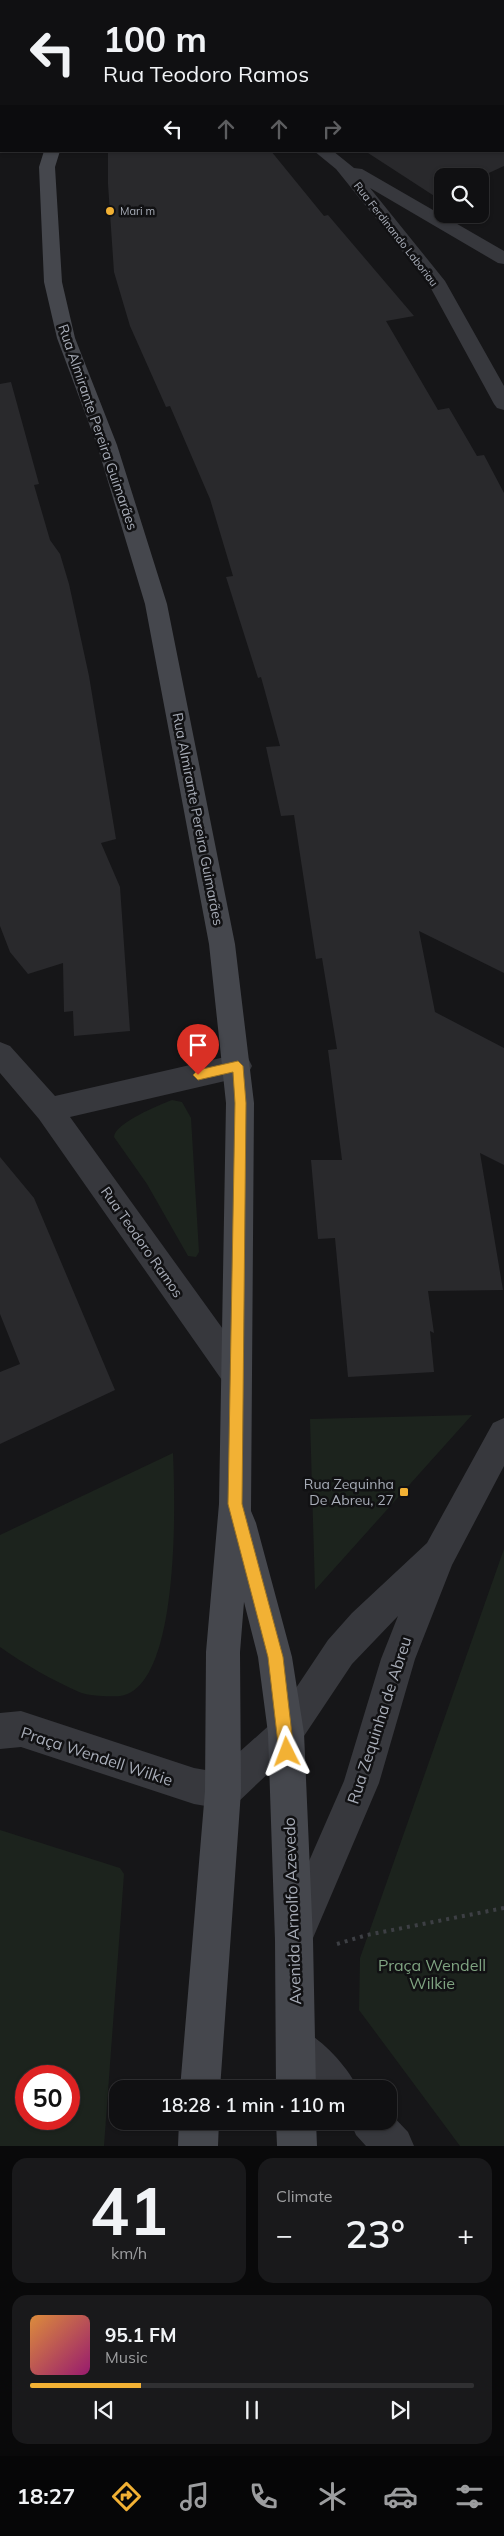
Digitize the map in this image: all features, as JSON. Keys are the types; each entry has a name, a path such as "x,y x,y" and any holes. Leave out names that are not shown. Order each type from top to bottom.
{"main road":[{"name":"Rua Almirante Pereira Guimarães","path":"52,152 47,167 53,282 66,338 107,445 156,604 222,944 238,1066 240,1103 235,1372 235,1504 223,1652 223,1791"},
{"name":"Rua Almirante Pereira Guimarães","path":"235,1504 276,1657 286,1733"},
{"name":"Avenida Arnolfo Azevedo","path":"286,1733 294,1949 296,2080"},
{"path":"201,2080 223,1791"},
{"path":"198,2146 199,2130"},
{"path":"296,2130 296,2146"}],"street":[{"name":"Rua Ferdinando Laboriau","path":"323,152 342,165 436,281 504,404"},
{"path":"342,165 504,259"},
{"name":"Rua Teodoro Ramos","path":"0,1054 49,1110 235,1372"},
{"path":"49,1110 238,1066"},
{"name":"Rua Zequinha de Abreu","path":"294,1949 361,1783 398,1659 439,1555 504,1434"},
{"name":"Rua Zequinha de Abreu","path":"223,1791 286,1733 340,1652 364,1625 439,1555"},
{"name":"Praça Wendell Wilkie","path":"7,1724 194,1786 223,1791"},
{"path":"295,2045 329,2080"},
{"path":"379,2130 394,2146"}],"path":[{"path":"294,1949 504,1908"}],"green space":[{"path":"172,1100 182,1102 191,1118 199,1252 196,1257 188,1256 147,1184 114,1137 116,1132 129,1120"},
{"path":"472,1415 315,1590 310,1419"},
{"path":"173,1453 174,1509 170,1589 164,1628 154,1661 140,1685 120,1696 99,1696 79,1692 59,1683 0,1647 0,1535"},
{"name":"Praça Wendell Wilkie","path":"504,1549 504,2146 460,2146 359,2010 360,1958"},
{"path":"0,1830 120,1868 124,1874 104,2146 0,2146"}],"building":[{"path":"108,152 272,152 324,216 328,215 414,316 386,321 438,410 449,408 477,456 484,455 504,493 504,973 419,931 435,1012 504,1048 504,1165 480,1153 503,1290 428,1291 434,1333 430,1331 434,1372 348,1377 335,1238 318,1239 311,1160 342,1160 328,1050 337,1049 322,958 316,959 294,815 281,816 266,747 280,746 261,677 258,678 226,577 233,576 210,499 170,406 166,407 130,326 114,272 108,184"},
{"path":"367,152 504,152 504,166 489,173 489,168 434,168 434,196"},
{"path":"11,382 39,484 34,485 50,540 60,554 69,584 89,676 116,839 101,843 120,887 130,1031 74,1036 73,1011 64,1012 63,963 28,974 10,952 0,926 0,384"},
{"path":"0,1157 34,1198 115,1390 0,1444 0,1372 20,1364 0,1314"}],"place":[{"name":"Mari m","path":"110,211"},
{"name":"Rua Zequinha De Abreu, 27","path":"404,1492"}],"route":[{"path":"198,1075 238,1066 240,1103 235,1372 235,1504 276,1657 287,1752"}]}
